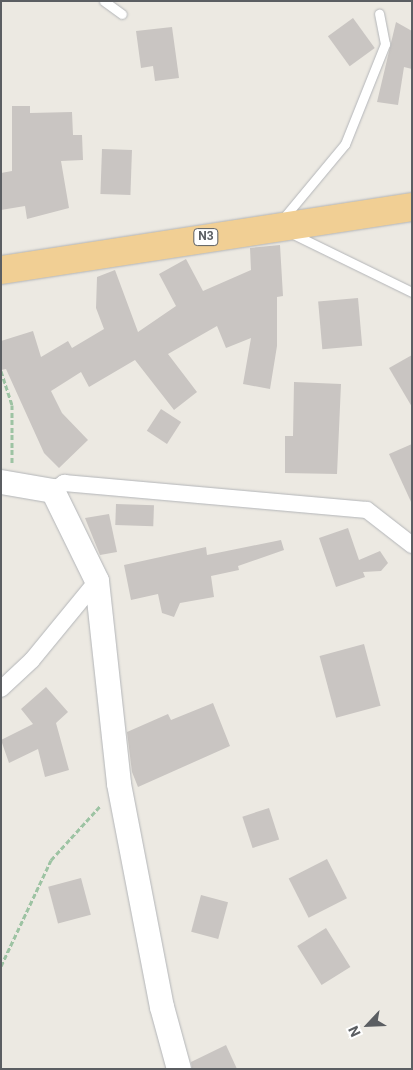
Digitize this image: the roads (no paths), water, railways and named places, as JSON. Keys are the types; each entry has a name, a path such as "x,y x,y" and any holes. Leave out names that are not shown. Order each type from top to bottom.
{"highway":[{"name":"N3","path":"1,270 278,225 412,207"}],"street":[{"path":"3,482 53,491 64,483 367,510 412,545"},
{"path":"53,491 97,581 119,784 162,1007 179,1069"},
{"path":"1,689 32,660 97,581"}],"lane":[{"path":"104,1 122,14"},
{"path":"379,14 385,44 345,144 278,225 320,251 412,292"}]}
